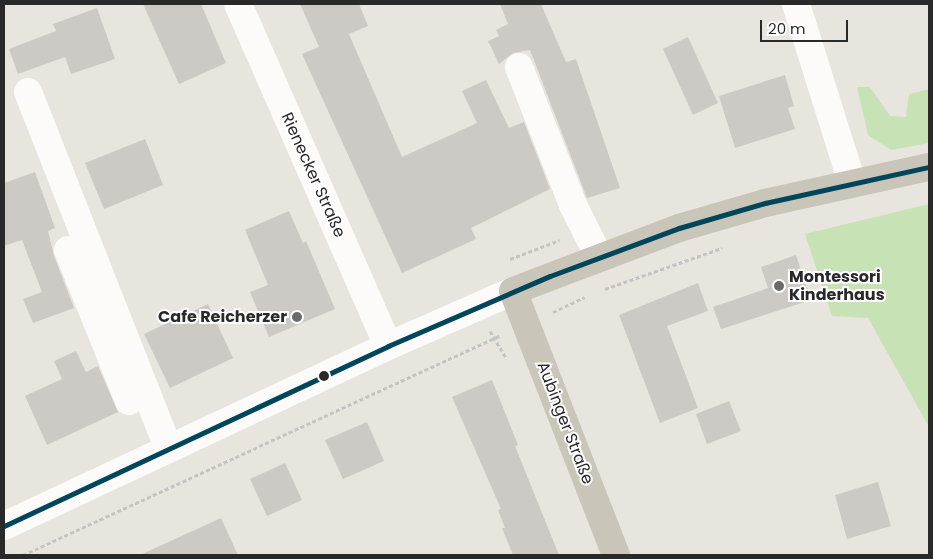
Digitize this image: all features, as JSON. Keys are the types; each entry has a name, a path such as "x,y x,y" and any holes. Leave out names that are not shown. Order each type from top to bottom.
{"main road":[{"path":"512,291 679,228 852,183 929,167"},
{"name":"Aubinger Straße","path":"512,291 527,323 616,555"}],"street":[{"name":"Rienecker Straße","path":"238,4 388,346"},
{"path":"796,4 852,183"},
{"path":"519,67 573,205 599,257"},
{"path":"28,92 160,452"},
{"path":"68,250 160,452"},
{"path":"4,526 388,346 512,291"}],"path":[{"path":"596,293 731,243"},
{"path":"23,555 379,388 586,296"}],"green space":[{"path":"857,87 870,87 890,116 906,117 909,94 929,89 929,143 891,150 868,135"},
{"path":"929,204 929,427 868,318 832,316 805,234"}],"building":[{"path":"143,4 201,4 226,63 179,84"},
{"path":"300,4 359,4 368,26 349,34 402,157 477,123 462,91 486,80 509,128 524,122 550,189 471,228 476,239 402,273 302,54 319,47"},
{"path":"500,4 541,4 566,62 576,59 620,188 587,198 530,50 513,53 499,64 488,41 499,36 496,30 508,24"},
{"path":"97,8 115,59 71,74 65,57 18,74 9,49 56,31 53,24"},
{"path":"688,37 718,103 693,115 663,49"},
{"path":"785,75 794,106 788,108 795,129 735,148 719,96"},
{"path":"145,139 163,185 104,209 85,163"},
{"path":"35,172 55,228 48,231 54,256 74,308 33,323 23,299 42,292 22,240 4,246 4,183"},
{"path":"289,211 303,243 306,241 335,309 269,337 250,292 268,285 245,230"},
{"path":"796,255 811,300 721,329 713,307 768,288 761,267"},
{"path":"698,283 708,311 667,326 698,408 660,423 619,315"},
{"path":"208,304 233,358 170,388 144,334"},
{"path":"76,351 86,372 98,366 118,412 47,445 25,396 62,379 54,361"},
{"path":"492,380 518,445 515,446 559,555 513,555 502,528 505,528 498,510 501,509 452,397"},
{"path":"729,401 741,431 707,444 696,414"},
{"path":"367,422 384,461 343,479 325,440"},
{"path":"285,463 302,500 267,516 250,479"},
{"path":"878,482 891,526 847,539 835,495"},
{"path":"221,518 238,555 140,555"}],"transit line":[{"path":"4,526 388,346 550,276 679,228 765,203 929,167"}],"place":[{"name":"Montessori Kinderhaus","path":"779,286"},
{"name":"Cafe Reicherzer","path":"297,317"}]}
